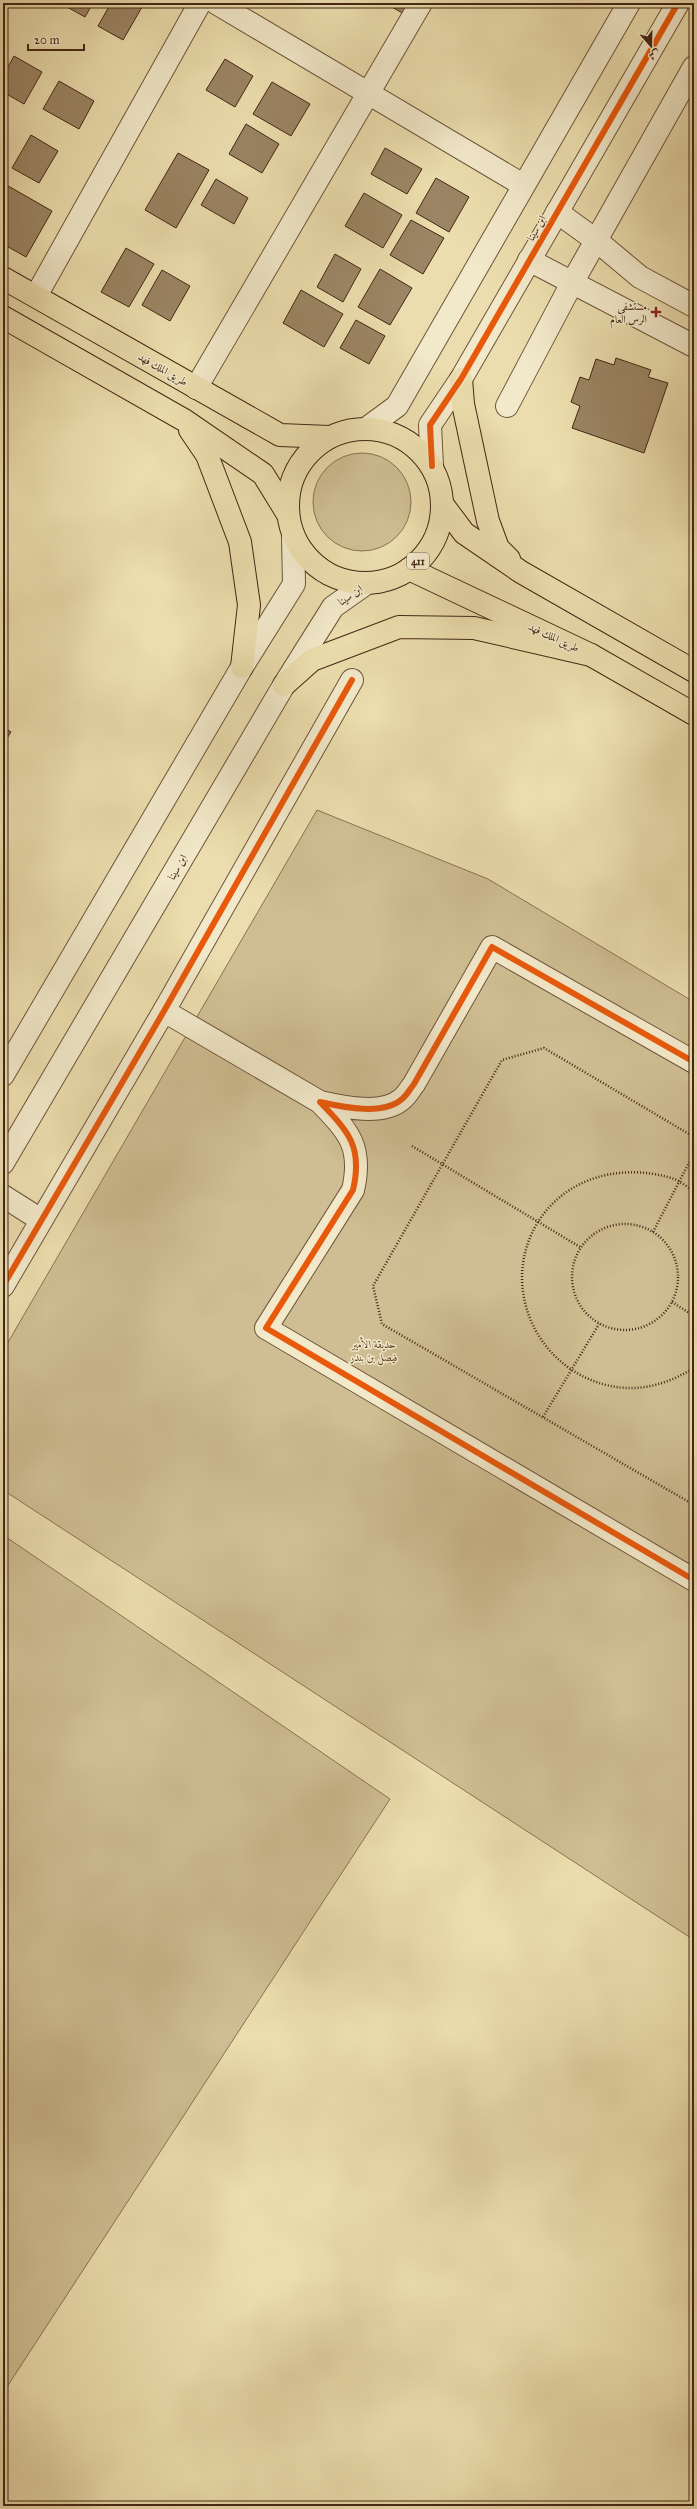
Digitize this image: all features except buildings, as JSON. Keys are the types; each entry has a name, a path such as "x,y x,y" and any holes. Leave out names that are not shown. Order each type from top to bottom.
{"main road":[{"name":"طريق الملك فهد","path":"3,278 280,435 329,437"},
{"name":"411","path":"3,317 184,420 263,474 287,513 293,536 305,556 322,571 344,581 366,583 389,580 409,569 427,552 439,530 443,505 440,484 432,466 414,446 392,433 366,428 347,430 329,437 311,450 297,469 289,490 287,513"},
{"path":"460,379 463,404 488,521 498,548 521,572"},
{"path":"184,420 207,456 240,542 249,605 242,666"},
{"name":"411","path":"443,505 464,533 521,572 694,671"},
{"name":"طريق الملك فهد","path":"409,569 591,655 694,714"},
{"path":"284,685 312,660 399,628 474,628 591,655"},
{"path":"665,654 694,663"}],"street":[{"path":"36,296 200,3"},
{"path":"216,3 523,185"},
{"path":"196,388 367,92 421,3"},
{"path":"366,428 397,406 629,3"},
{"name":"ابن سينا","path":"432,466 430,425 460,379 678,3"},
{"path":"507,406 572,283 694,67"},
{"path":"556,212 597,241 640,277 694,306"},
{"path":"529,260 694,346"},
{"path":"3,1075 242,666 294,584 293,536"},
{"name":"ابن سينا","path":"3,1163 284,685 333,607 366,583"},
{"path":"3,1286 164,1011 352,680"},
{"path":"320,1102 358,1109 378,1108 402,1100 414,1084 492,947 694,1062"},
{"path":"164,1011 320,1102 345,1128 355,1149 357,1171 353,1190 266,1328 694,1580"},
{"path":"3,1196 41,1220"}],"path":[{"path":"694,1136 544,1048 502,1060 373,1286 382,1324 694,1505"},
{"path":"412,1146 580,1247"},
{"path":"653,1232 694,1153"},
{"path":"694,1191 672,1178 635,1170 597,1176 563,1194 538,1222 525,1254 522,1288 533,1328 547,1351 571,1371 606,1386 640,1389 673,1381 694,1368"},
{"path":"616,1225 638,1225 653,1232 666,1242 674,1256 678,1271 678,1282 672,1302 662,1315 648,1325 632,1330 615,1330 599,1324 585,1313 576,1298 571,1281 573,1263 580,1247 592,1235 606,1227 616,1225"},
{"path":"672,1302 694,1316"},
{"path":"543,1417 599,1324"}],"green space":[{"path":"362,453 381,457 397,467 407,483 411,502 407,521 397,537 381,547 362,551 343,547 327,537 317,521 313,502 317,483 327,467 343,457"},
{"name":"حديقة الأمير فيصل بن بندر","path":"317,810 488,879 694,1002 694,1940 3,1490 3,1351"},
{"path":"3,1535 390,1799 3,2393"}],"cycle path":[{"path":"432,466 430,425 461,379 678,3"},
{"path":"3,1286 164,1011 352,680"},
{"path":"694,1062 492,947 414,1084 404,1097 394,1104 374,1109 351,1108 320,1102 339,1122 351,1141 355,1151 356,1175 353,1190 266,1328 694,1580"}],"place":[{"name":"مستشفي الرس العام","path":"656,312"}]}
